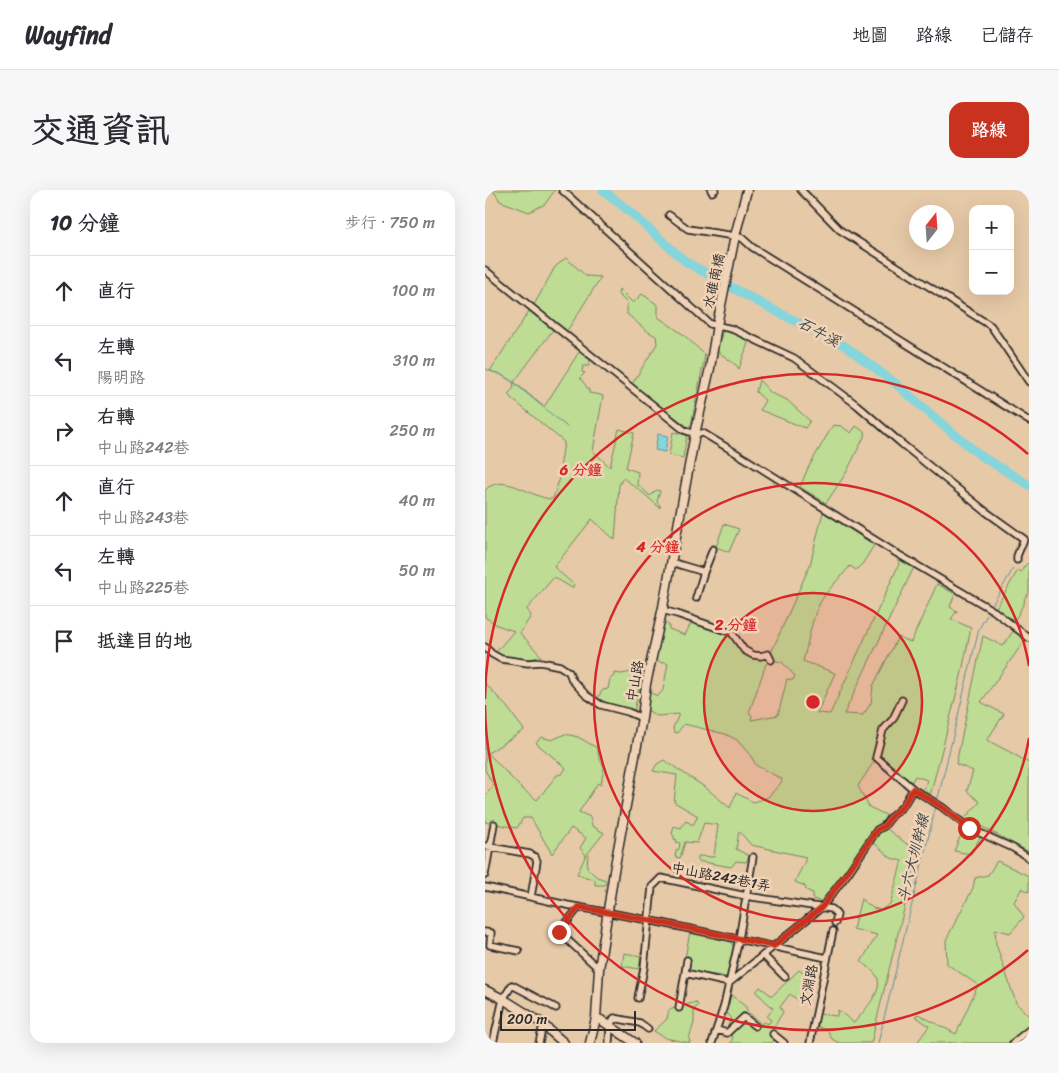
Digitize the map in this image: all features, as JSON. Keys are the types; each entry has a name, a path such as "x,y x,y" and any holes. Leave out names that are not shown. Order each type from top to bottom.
{"main road":[{"name":"水碓南橋","path":"717,325 747,190"},
{"name":"中山路","path":"590,1043 614,871 642,718 646,684 717,325"},
{"path":"485,990 503,999 543,1025 564,1043"},
{"path":"595,1018 635,1043"}],"street":[{"path":"562,190 710,324 731,329 794,358 857,405 979,507 1024,539 1017,560"},
{"path":"711,190 712,192 715,190"},
{"path":"801,190 841,230 991,326 1029,382"},
{"path":"669,215 688,229 735,239 742,238 752,247 1029,421"},
{"path":"485,270 684,430 695,434 703,433 725,446 991,610 1029,638"},
{"path":"696,598 713,549"},
{"path":"671,562 704,572"},
{"path":"662,610 732,633 744,650 753,655 761,656 768,654 771,660"},
{"path":"485,647 491,654 501,659 528,663 541,662 560,666 569,672 572,680 585,695 601,706 628,712 642,718"},
{"path":"902,700 893,719 883,730 875,757 913,789 942,807 969,828 1013,848 1029,858"},
{"path":"729,983 822,907 877,830 884,826 903,806 913,789"},
{"path":"485,875 488,846 494,824"},
{"path":"488,846 530,854 535,857 537,861 531,897"},
{"path":"712,1043 717,1030 739,939 753,857"},
{"name":"中山路242巷1弄","path":"648,920 652,887 661,878 746,896 822,907"},
{"path":"485,887 827,958"},
{"path":"579,907 559,932 599,969"},
{"path":"822,907 835,911 837,915 835,923"},
{"path":"638,998 644,968 648,920"},
{"name":"文淵路","path":"810,1043 833,931"},
{"path":"485,932 491,934 489,945 519,951"},
{"path":"763,955 785,977"},
{"path":"679,1008 687,960"},
{"path":"685,973 729,983"},
{"path":"493,1043 503,999 512,985 556,1008"},
{"path":"717,1030 727,1033 744,1017 755,1026"},
{"path":"609,1043 610,1026 615,1018 640,1023 648,1029"},
{"path":"539,1043 543,1025"},
{"path":"1013,1043 1029,1030"},
{"path":"773,1034 784,1043"}],"green space":[{"path":"493,190 555,190 545,204 529,212 500,201"},
{"path":"566,258 586,276 601,277 567,331 534,305 555,267"},
{"path":"619,289 633,303 642,294 658,305 658,317 684,335 705,355 691,425 688,427 632,384 657,344 656,336 627,314 627,303 618,294"},
{"path":"529,311 553,330 514,382 544,407 579,352 590,360 589,366 583,366 582,372 585,373 580,378 589,390 589,393 603,396 593,451 610,467 619,429 634,433 626,468 638,472 637,485 650,496 656,490 660,491 657,502 661,507 623,478 619,485 615,540 592,519 554,567 574,585 572,588 554,577 527,609 531,616 520,633 541,656 518,659 496,652 514,631 497,625 485,617 485,490 501,483 510,484 536,495 553,499 558,483 564,442 511,398 508,394 514,388 513,382 500,374 490,371"},
{"path":"723,330 749,340 739,369 717,351"},
{"path":"759,380 771,393 787,400 810,421 805,428 760,410 765,400 756,392"},
{"path":"833,425 841,426 851,433 856,426 866,433 846,473 826,503 800,487 808,468"},
{"path":"673,432 687,435 683,458 669,455"},
{"path":"823,512 874,545 863,563 856,570 850,566 824,596 811,626 803,661 835,673 817,713 830,714 899,564 897,557 914,567 844,714 863,715 871,703 873,686 898,637 911,642 937,584 955,594 950,607 957,611 951,619 971,628 961,676 930,796 923,792 927,780 915,776 911,783 882,757 873,763 858,786 869,807 886,815 882,824 874,830 822,902 813,899 813,893 806,890 805,886 795,882 806,857 751,845 739,831 736,849 749,856 746,862 736,861 731,867 698,861 698,856 714,857 718,825 704,823 697,843 685,842 680,858 675,857 680,843 676,842 677,840 674,839 672,834 674,826 681,828 686,821 693,825 698,816 674,802 677,775 653,771 657,764 664,760 706,788 730,808 736,793 753,802 767,798 781,783 782,779 757,766 737,740 725,734 684,724 677,733 674,732 673,728 679,714 657,716 647,710 651,689 653,694 658,696 663,690 668,664 654,661 662,621 669,625 669,629 685,635 692,621 730,635 743,652 752,658 762,659 771,653 810,565","holes":["771,660 782,662 795,676 793,680 787,679 778,715 751,720 752,715 749,713 766,664"]},
{"path":"724,524 739,529 729,552 716,547"},
{"path":"1029,562 1029,593 1024,599 1025,601 1014,622 996,608 1018,570 1022,572"},
{"path":"1013,631 1025,640 981,702 1004,714 987,740 1029,763 1029,852 964,819 980,802 967,791 973,771 956,764 983,636 1003,646"},
{"path":"631,672 642,674 634,712 597,698 603,690 608,689 610,679 614,676 614,673"},
{"path":"485,683 507,707 524,730 488,753 521,788 537,800 557,775 562,774 566,768 536,743 541,737 552,740 565,734 578,737 597,748 604,767 601,785 598,783 579,812 590,817 592,826 604,833 588,853 587,868 597,877 606,880 605,885 595,885 595,880 577,874 586,855 580,848 586,838 571,828 552,854 531,818 523,818 517,828 485,822 485,795 494,786 485,770"},
{"path":"964,828 981,836 971,854 954,851"},
{"path":"887,829 912,848 915,843 921,840 871,1043 839,1043 832,1039 828,1031 816,1026 819,1014 837,1016 838,1010 854,1023 876,994 878,981 876,975 861,962 877,935 853,929 861,899 873,908 881,910 890,904 902,861 891,858 873,842 879,833"},
{"path":"997,861 1029,876 1029,892 1022,888 1014,902 1024,917 1010,933 995,929 996,944 1016,1003 1029,1016 1029,1043 917,1043 929,1026 915,1016 918,1014 956,1034 978,985 947,964 946,940 973,888 975,878 988,875"},
{"path":"690,931 730,941 735,949 727,977 688,971 690,960 685,959"},
{"path":"624,953 641,956 639,969 622,966"},
{"path":"799,970 814,981 798,1000 790,994 780,1007 783,1012 771,1032 774,1040 772,1043 730,1043 733,1038 727,1030 731,1017 726,1013 731,995 746,1007 747,1011 761,1024 764,1022 768,1024 771,1020 767,1017 773,1008 756,992 760,987 772,996"},
{"path":"696,1002 698,1006 694,1009 694,1023 689,1038 690,1043 665,1038 654,1031 667,1019 669,1010"}],"water":[{"path":"658,434 668,436 665,452 655,450"}],"waterway":[{"name":"石牛溪","path":"603,190 686,262 762,304 845,346 895,383 981,456 1029,485"},
{"path":"485,368 513,382 567,427"},
{"name":"斗六大圳幹線","path":"991,607 1013,569"},
{"name":"斗六大圳幹線","path":"937,802 979,629 989,611"},
{"name":"斗六大圳幹線","path":"878,1043 936,806"}],"route":[{"path":"559,932 579,907 774,946 822,907 877,830 884,826 903,806 913,789 942,807 969,828"}]}
